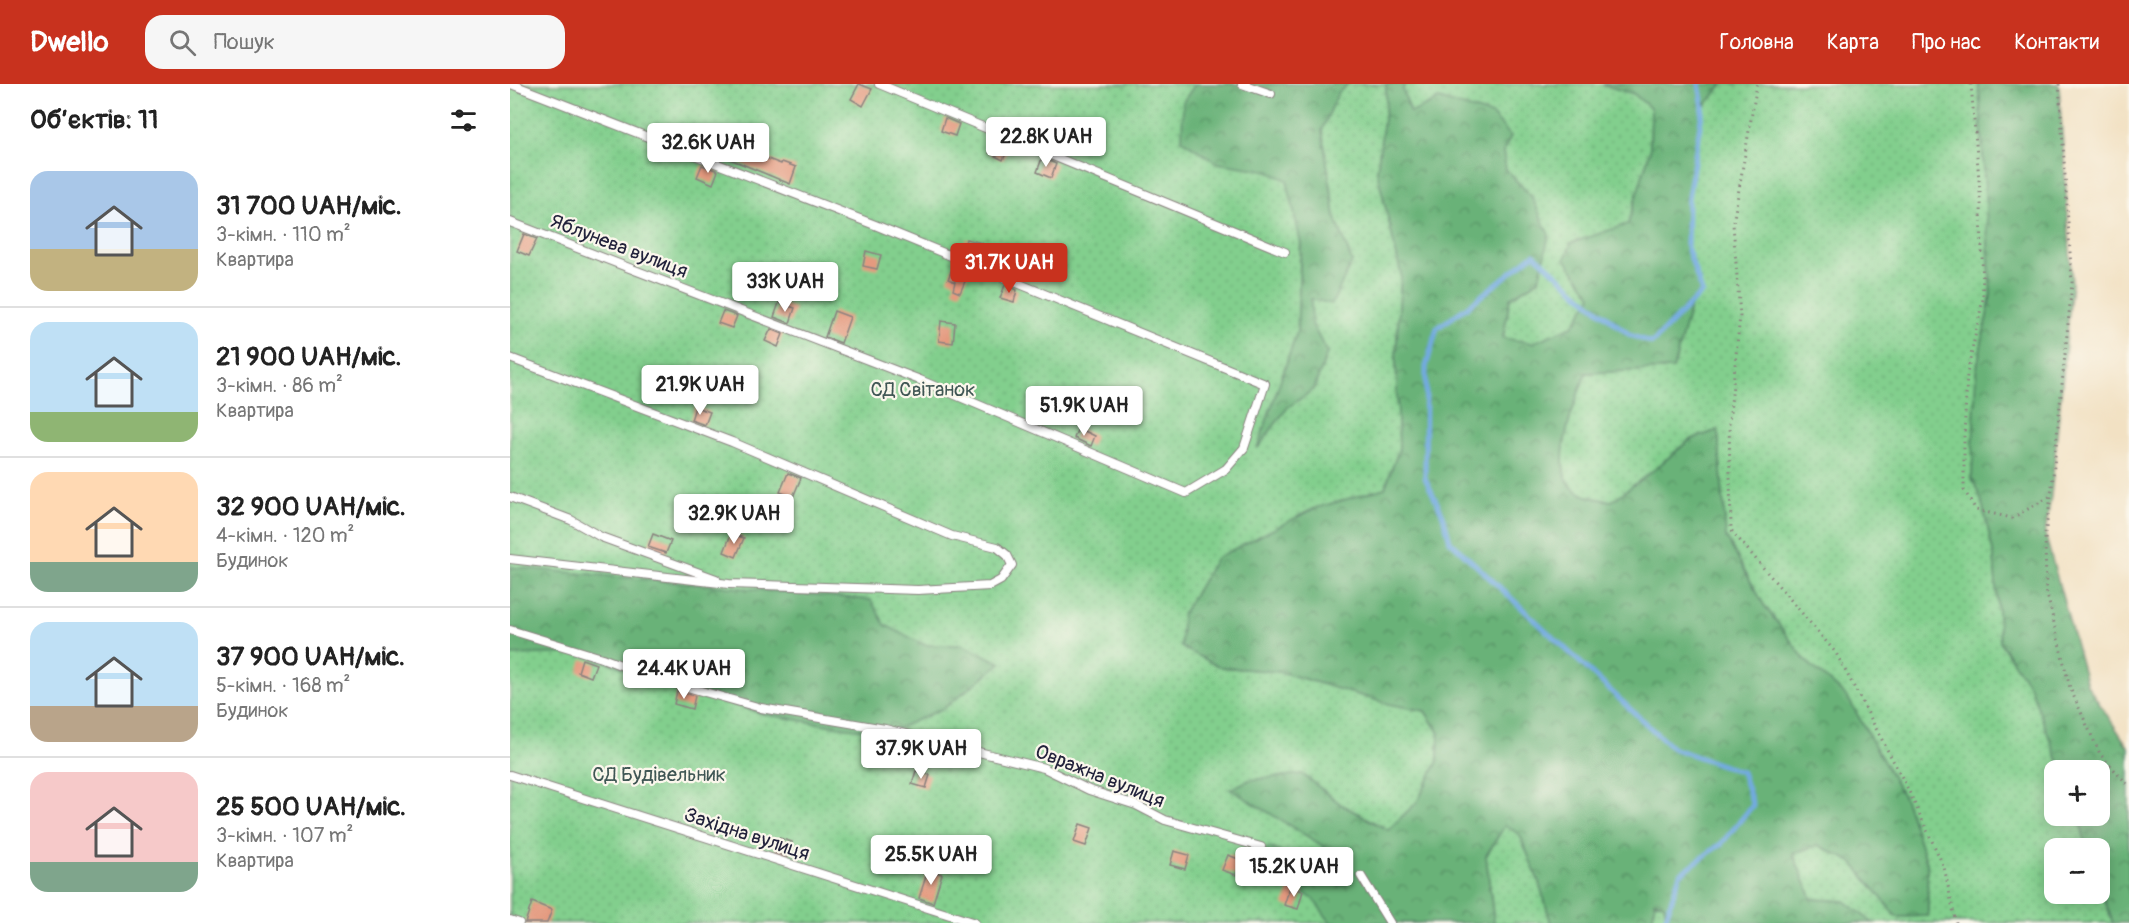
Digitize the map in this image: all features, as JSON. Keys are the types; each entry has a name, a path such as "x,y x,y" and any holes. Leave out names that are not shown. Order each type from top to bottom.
{"lane":[{"name":"Яблунева вулиця","path":"510,222 920,380 1186,493 1226,469 1244,448 1265,384 875,225 511,84"},
{"path":"879,84 1285,252"},
{"path":"1242,84 1271,94"},
{"path":"510,358 732,442 952,536 996,547 1007,555 1012,566 1001,580 990,586 918,590 729,584 510,559"},
{"path":"510,497 571,520 601,537 729,584"},
{"name":"Овражна вулиця","path":"510,630 602,658 652,677 761,708 885,729 1044,768 1089,790 1136,805 1165,820 1261,847"},
{"name":"Західна вулиця","path":"510,776 975,923"},
{"path":"1361,876 1390,923"},
{"path":"510,920 519,923"}],"path":[{"path":"1757,84 1733,224 1740,316 1729,423 1731,530 1836,653 1905,785 1944,867 1956,923"},
{"path":"1971,84 1982,204 1983,299 1967,374 1964,490 1976,510 2012,518 2051,496"},
{"path":"2059,84 2072,283 2051,496 2045,534 2046,591 2070,688 2100,753 2129,786"}],"green space":[{"name":"СД Світанок","path":"510,84 1307,84 1297,332 1258,447 1287,408 1314,389 1327,353 1312,324 1310,298 1352,262 1335,216 1322,130 1338,93 1348,84 1386,84 1386,103 1377,171 1401,274 1396,359 1399,449 1385,488 1313,509 1220,667 1281,672 1389,704 1425,711 1439,733 1438,761 1417,802 1388,830 1342,805 1302,774 1266,779 1419,923 510,923"},
{"path":"1195,84 1348,84 1338,93 1322,130 1335,216 1352,262 1332,304 1311,299 1312,324 1327,353 1314,389 1287,408 1257,449 1297,332 1301,244 1287,180 1264,170 1217,163 1182,140 1183,102"},
{"path":"1386,84 1404,84 1403,91 1411,113 1439,99 1492,115 1511,136 1503,152 1506,170 1532,197 1549,235 1539,280 1510,298 1503,338 1532,343 1573,326 1592,296 1565,259 1571,243 1628,224 1650,151 1651,109 1634,94 1600,84 1723,84 1703,108 1688,198 1687,247 1702,292 1690,307 1673,369 1586,373 1567,429 1563,461 1565,474 1570,485 1579,492 1590,497 1612,501 1690,440 1718,430 1726,537 1764,605 1806,661 1848,698 1905,800 1927,863 1928,916 1897,917 1852,862 1818,845 1793,854 1812,899 1845,901 1873,923 1667,923 1664,904 1655,901 1652,923 1551,923 1539,882 1520,835 1505,825 1486,856 1494,923 1331,923 1313,899 1258,862 1269,847 1305,863 1339,885 1328,849 1230,789 1249,780 1302,774 1342,805 1388,830 1417,802 1438,761 1439,733 1425,711 1389,704 1281,672 1220,667 1181,647 1182,615 1216,558 1313,509 1385,488 1399,449 1396,359 1401,274 1377,171 1386,103"},
{"path":"1404,84 1600,84 1634,94 1651,109 1650,151 1628,225 1571,243 1592,296 1573,326 1532,343 1503,339 1510,298 1539,280 1532,197 1506,170 1503,152 1411,113 1403,90"},
{"path":"1723,84 1979,84 1991,295 1976,373 1972,478 1982,502 1994,556 2000,642 2030,687 2058,760 2044,760 2044,826 2081,826 2084,838 2044,838 2044,904 2106,904 2113,923 1873,923 1845,901 1812,899 1793,853 1818,845 1852,862 1897,917 1928,916 1927,863 1905,800 1848,698 1806,661 1764,605 1726,537 1718,430 1689,440 1612,501 1590,497 1570,485 1563,461 1564,446 1586,373 1673,369 1690,307 1702,292 1687,247 1688,198 1703,107"},
{"path":"1979,84 2059,84 2072,283 2051,496 2045,534 2087,685 2129,748 2129,923 2113,923 2106,904 2110,904 2110,838 2084,838 2081,826 2110,826 2110,760 2058,760 2030,687 2000,642 1994,556 1982,502 1972,478 1976,373 1991,295"},
{"path":"510,567 871,600 885,625 925,645 963,645 1001,663 944,708 888,733 763,714 649,678 582,653 510,655"},
{"path":"1505,825 1520,835 1539,882 1551,923 1494,923 1486,856"},
{"path":"1654,901 1664,904 1667,923 1652,923"}],"building":[{"path":"859,84 872,89 863,106 851,99"},
{"path":"945,118 959,124 955,136 941,131"},
{"path":"1042,131 1055,136 1050,148 1037,142"},
{"path":"995,141 1009,147 1003,160 989,153"},
{"path":"735,146 781,164 782,162 796,167 790,184 730,159"},
{"path":"1042,158 1056,164 1051,178 1037,172"},
{"path":"702,165 718,171 713,184 697,177"},
{"path":"524,234 537,239 529,256 517,251"},
{"path":"966,239 982,243 978,258 962,254"},
{"path":"1020,247 1030,251 1027,260 1032,262 1026,279 1010,273"},
{"path":"866,251 881,255 877,269 863,266"},
{"path":"954,264 970,270 960,293 953,290 955,282 948,279"},
{"path":"1005,285 1017,290 1014,302 1000,298"},
{"path":"779,303 795,308 790,323 774,317"},
{"path":"723,311 737,316 732,328 718,323"},
{"path":"834,311 850,317 841,343 825,337"},
{"path":"941,321 955,323 953,343 939,341"},
{"path":"771,329 783,334 778,347 765,341"},
{"path":"695,407 710,412 705,425 691,420"},
{"path":"1078,428 1095,436 1091,446 1074,438"},
{"path":"788,473 801,478 793,497 780,492"},
{"path":"653,534 671,541 666,553 648,547"},
{"path":"731,534 744,538 736,557 724,552"},
{"path":"582,659 596,664 591,677 578,672"},
{"path":"677,691 695,696 692,709 674,704"},
{"path":"916,771 930,775 926,788 912,784"},
{"path":"1080,824 1092,828 1086,846 1074,842"},
{"path":"779,838 792,842 788,857 775,853"},
{"path":"1174,851 1189,855 1185,869 1170,865"},
{"path":"1228,855 1241,860 1236,875 1222,870"},
{"path":"928,870 942,874 933,903 919,898"},
{"path":"1290,887 1303,891 1298,909 1284,905"},
{"path":"532,902 552,910 547,923 525,923"}],"waterway":[{"path":"1667,923 1665,920 1680,874 1722,843 1753,805 1742,772 1672,748 1450,541 1443,515 1425,478 1426,367 1437,328 1534,254 1630,335 1652,343 1702,292 1687,247 1688,198 1703,107 1699,84"}],"park label":[{"name":"СД Будівельник","path":"659,774"}]}
